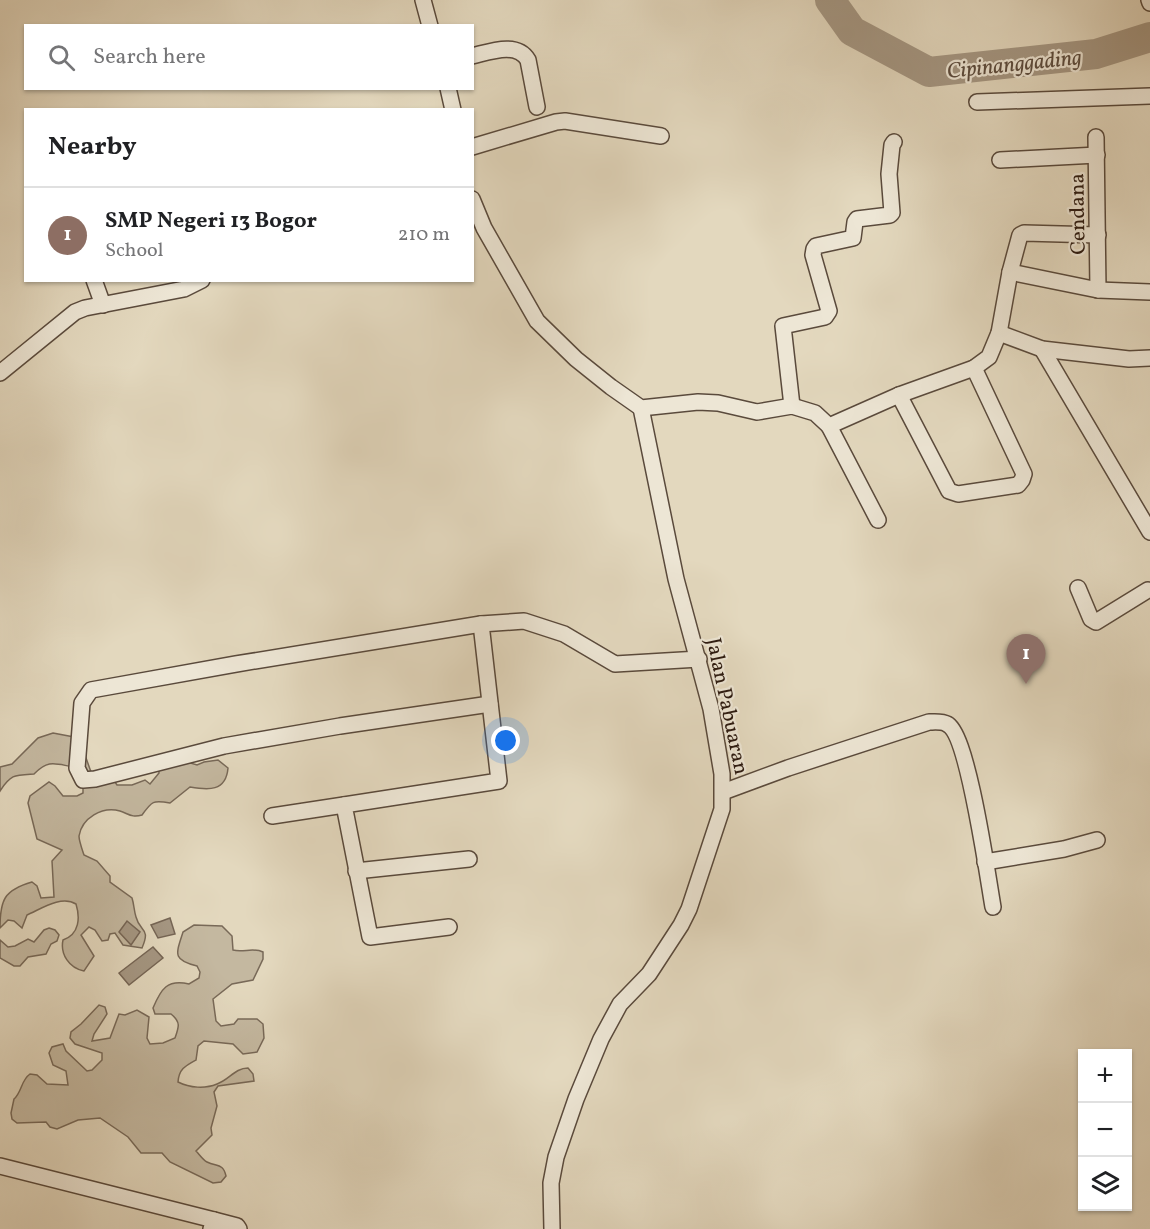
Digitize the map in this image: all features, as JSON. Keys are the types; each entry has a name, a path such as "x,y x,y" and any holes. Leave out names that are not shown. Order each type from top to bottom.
{"street":[{"path":"423,0 429,24"},
{"path":"474,57 501,50 517,50 524,54 528,60 537,107"},
{"path":"448,90 453,108"},
{"path":"977,102 1150,96"},
{"path":"474,146 565,121 661,136"},
{"name":"Cendana","path":"1096,137 1098,290"},
{"path":"792,406 783,326 828,315 829,311 813,255 816,246 854,238 857,219 892,213 889,174 894,142"},
{"path":"1000,160 1097,155"},
{"path":"474,204 484,228 537,321 576,359 611,387 641,408 698,402 718,403 757,412 792,406 822,419 878,520"},
{"path":"822,419 974,368 995,345 1020,235 1024,233 1098,235"},
{"path":"1010,272 1098,290 1150,292"},
{"path":"95,282 103,305"},
{"path":"0,373 75,312 184,289 198,282"},
{"path":"995,345 1129,359 1150,358"},
{"path":"1042,349 1150,532"},
{"path":"899,395 949,491 958,494 1018,484 1024,477 974,368"},
{"name":"Jalan Pabuaran","path":"552,1229 551,1183 556,1157 576,1099 601,1039 620,1004 649,974 690,909 717,827 723,792 715,730 699,659 673,568 641,408"},
{"path":"1078,588 1091,619 1096,622 1149,590"},
{"path":"490,704 224,746 95,779 82,780 77,768 82,704 91,690 248,662 481,624 524,621 564,634 615,664 699,659"},
{"path":"272,816 499,781 481,624"},
{"path":"723,792 788,768 929,722 947,724 953,729 964,755 993,907"},
{"path":"344,805 370,937 449,927"},
{"path":"985,861 1064,849 1097,840"},
{"path":"356,871 469,859"},
{"path":"0,1166 212,1225 237,1226 239,1229"}],"shaded area":[{"path":"53,733 74,737 80,741 91,772 100,781 115,782 117,785 132,785 145,780 150,784 159,773 158,758 164,755 197,765 218,760 228,768 224,782 215,788 190,787 170,803 153,803 139,816 106,810 94,815 84,824 79,836 84,855 97,861 110,876 110,882 132,898 136,917 145,937 142,948 123,945 115,933 110,934 108,940 102,941 95,930 89,927 81,935 94,956 84,971 70,964 64,955 62,945 63,940 73,934 76,929 78,914 76,904 64,901 51,904 27,915 22,928 14,921 8,920 0,928 3,903 15,889 32,882 37,886 41,898 54,897 52,861 62,850 37,839 28,803 30,796 49,782 63,796 77,796 83,793 83,778 74,767 57,764 48,764 34,774 14,776 0,791 0,767 12,764 38,738"},
{"path":"170,918 175,934 158,938 151,925"},
{"path":"127,921 140,932 131,945 119,932"},
{"path":"194,925 222,926 232,936 233,950 263,952 263,959 253,980 232,984 213,999 216,1021 221,1026 234,1024 238,1019 257,1019 263,1024 264,1038 257,1052 243,1054 233,1044 204,1041 198,1046 196,1060 183,1068 178,1082 192,1087 203,1087 221,1082 243,1069 248,1068 253,1074 254,1081 218,1086 214,1092 217,1106 211,1128 212,1135 196,1151 206,1161 223,1169 226,1176 221,1182 213,1183 170,1162 162,1153 141,1153 128,1137 100,1118 78,1120 57,1129 50,1127 46,1122 17,1123 12,1119 14,1099 30,1074 37,1075 47,1084 68,1085 66,1071 53,1065 49,1053 52,1047 63,1044 66,1051 87,1071 92,1070 102,1060 102,1053 75,1044 70,1038 71,1032 99,1005 105,1007 107,1014 92,1041 110,1038 119,1014 125,1015 137,1010 149,1017 147,1038 150,1044 163,1043 175,1038 178,1022 171,1014 155,1014 153,1008 162,991 170,984 189,984 199,978 200,972 197,966 183,961 178,955 183,932"},
{"path":"49,928 55,930 59,935 46,954 28,957 20,966 14,966 0,958 0,940 8,947 28,939 34,942 44,930"},
{"path":"153,947 163,958 129,985 119,973"}],"waterway":[{"name":"Cipinanggading","path":"830,0 852,31 929,72 1096,54 1150,37"}],"place":[{"name":"SMP Negeri 13 Bogor","path":"1026,684"}]}
